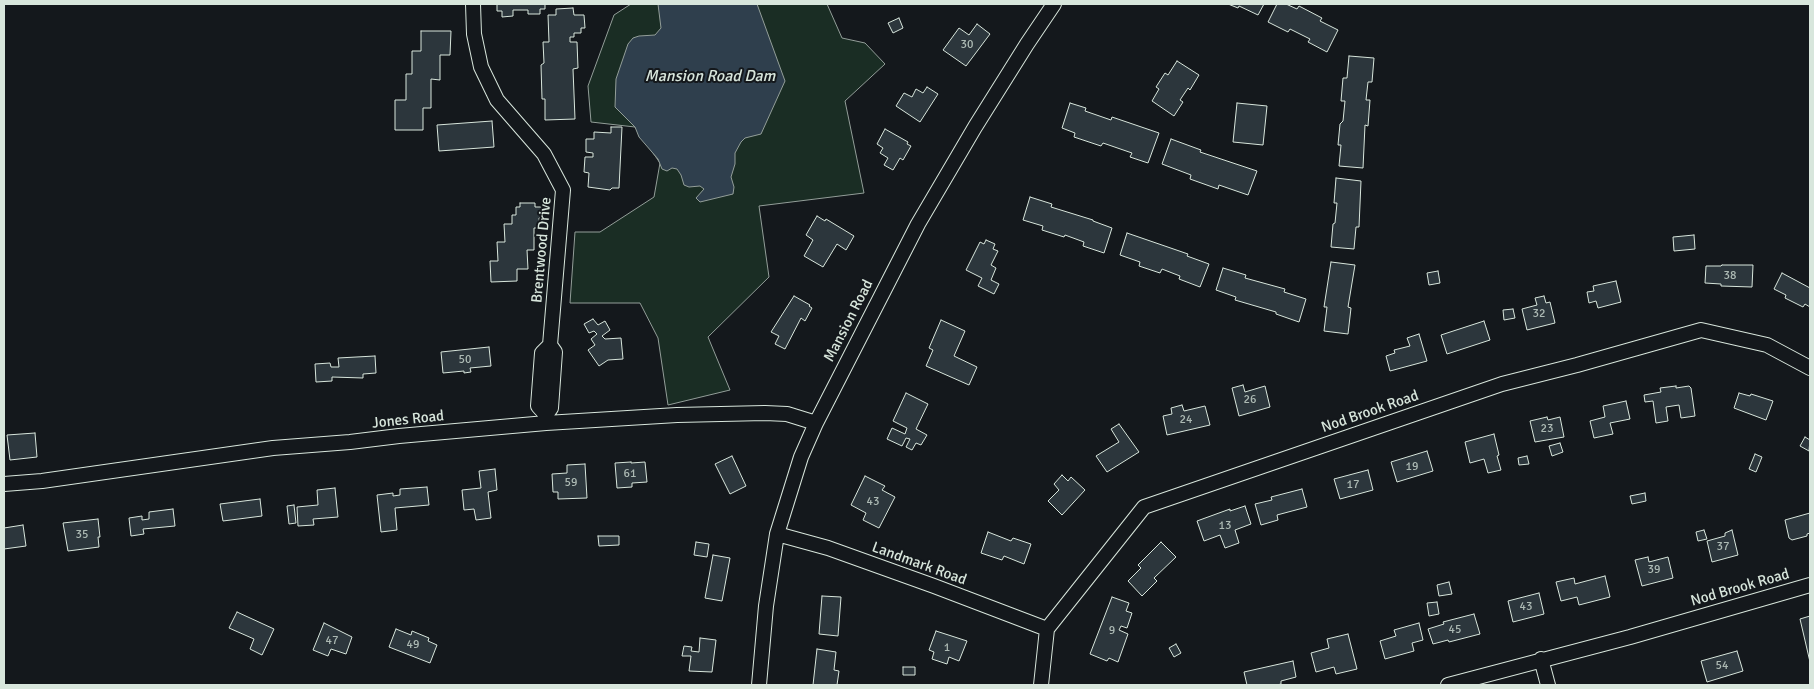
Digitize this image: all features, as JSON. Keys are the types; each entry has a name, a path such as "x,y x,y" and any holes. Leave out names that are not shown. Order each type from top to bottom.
{"street":[{"name":"Brentwood Drive","path":"473,4 474,34 481,68 496,100 544,154 563,190 550,345 542,353 538,406 546,419"},
{"name":"Mansion Road","path":"760,685 766,606 777,534 801,457 816,423 918,224 992,98 1054,4"},
{"name":"Nod Brook Road","path":"1047,629 1144,507 1411,414 1502,384 1701,330 1767,345 1810,368"},
{"name":"Jones Road","path":"4,484 72,477 273,448 350,442 546,419 736,413 787,414 816,423"},
{"name":"Landmark Road","path":"777,534 828,548 1047,629"},
{"name":"Nod Brook Road","path":"1448,685 1630,637 1810,585"},
{"path":"1041,685 1047,629"},
{"path":"1541,659 1548,685"}],"green space":[{"path":"631,4 827,4 842,38 865,43 885,64 845,101 864,193 759,206 769,277 708,337 730,390 668,405 658,338 640,303 570,303 575,232 600,232 654,197 660,163 635,127 591,122 588,86 614,15"}],"water":[{"name":"Mansion Road Dam","path":"658,4 757,4 785,81 761,134 745,138 735,153 735,164 731,177 734,187 733,194 700,202 696,198 704,189 700,186 689,187 684,185 677,169 672,168 667,171 662,169 658,159 639,137 635,127 615,107 616,79 628,44 633,38 639,36 655,35 661,28"}],"building":[{"path":"497,4 545,4 545,9 540,9 540,14 528,14 528,10 513,10 513,16 502,17 502,11 497,11"},
{"path":"1228,4 1264,4 1258,15 1239,6 1238,8"},
{"path":"1277,4 1286,4 1297,9 1299,6 1322,18 1320,21 1338,30 1327,52 1308,42 1310,39 1290,29 1288,32 1268,22"},
{"path":"573,8 574,15 584,15 585,28 581,28 581,33 574,33 574,37 570,37 570,42 577,42 578,68 573,69 575,119 545,120 545,99 542,99 541,65 544,63 543,42 549,42 548,15 556,15 556,9"},
{"path":"899,18 903,28 893,33 888,23"},
{"path":"977,24 990,34 966,66 943,50 959,28 969,35"},
{"path":"421,31 451,31 450,55 440,55 440,80 431,79 431,108 423,108 423,130 395,130 395,100 406,100 406,74 412,74 412,51 421,51"},
{"path":"1349,56 1374,58 1372,82 1368,82 1366,100 1370,100 1368,126 1365,125 1363,168 1339,166 1341,145 1338,145 1345,101 1341,101 1343,78 1347,78"},
{"path":"1177,61 1199,75 1190,90 1188,88 1180,100 1183,102 1174,116 1152,101 1159,89 1156,87 1165,73 1168,75"},
{"path":"927,87 938,94 920,122 896,106 904,93 912,97 916,89 923,93"},
{"path":"1070,103 1086,108 1085,111 1111,120 1112,117 1159,133 1148,163 1130,157 1132,153 1103,143 1101,146 1074,137 1075,133 1062,128"},
{"path":"1237,103 1267,106 1263,145 1233,142"},
{"path":"492,121 494,147 439,151 437,125"},
{"path":"611,127 622,127 619,188 612,188 610,190 588,187 589,173 584,172 585,157 593,157 593,153 586,152 586,139 594,139 594,132 611,133"},
{"path":"885,129 908,142 907,144 911,146 903,160 900,158 893,170 884,165 888,158 880,153 883,148 877,144"},
{"path":"1171,139 1201,150 1200,152 1257,171 1248,195 1219,185 1218,189 1190,179 1191,175 1162,164"},
{"path":"1336,178 1361,181 1359,227 1356,227 1354,249 1331,247 1337,203 1334,203"},
{"path":"1030,197 1052,204 1051,207 1112,228 1104,253 1083,246 1084,242 1065,235 1064,237 1042,230 1043,226 1023,220"},
{"path":"520,203 535,203 535,207 543,207 543,218 539,218 540,228 534,228 534,250 527,250 528,269 517,269 517,281 491,282 490,261 498,261 497,242 505,242 504,224 512,224 512,215 516,215 516,207 520,207"},
{"path":"817,216 825,221 826,219 854,236 846,250 837,244 823,267 804,256 813,240 806,235"},
{"path":"1127,233 1188,254 1187,256 1209,264 1200,287 1179,279 1180,276 1162,269 1160,273 1139,266 1140,262 1120,255"},
{"path":"1694,235 1695,249 1674,251 1673,237"},
{"path":"986,240 995,244 993,249 998,251 991,265 996,268 991,280 999,284 994,294 978,286 982,278 966,270 980,242 984,244"},
{"path":"1331,262 1355,265 1348,307 1351,308 1348,334 1324,331 1327,307 1324,307"},
{"path":"1753,265 1752,287 1721,286 1721,284 1705,283 1706,266"},
{"path":"1223,268 1246,275 1245,278 1285,289 1284,292 1306,299 1299,322 1276,314 1276,312 1235,300 1236,297 1216,290"},
{"path":"1438,271 1440,283 1429,285 1427,273"},
{"path":"1782,273 1810,288 1810,307 1805,304 1803,307 1785,298 1786,295 1774,289"},
{"path":"1616,281 1621,302 1598,308 1596,301 1589,303 1587,292 1594,291 1593,286"},
{"path":"794,296 812,308 805,321 801,318 785,349 775,344 779,336 771,332"},
{"path":"1544,296 1546,303 1550,302 1555,323 1527,330 1522,309 1537,305 1535,298"},
{"path":"1513,309 1515,318 1504,320 1503,310"},
{"path":"593,319 598,325 605,321 610,330 602,336 605,339 621,338 623,359 608,360 599,366 588,350 595,345 591,339 597,334 594,331 589,333 584,324"},
{"path":"941,320 965,331 954,356 977,367 969,385 926,366 933,350 929,348"},
{"path":"1484,321 1490,340 1447,354 1441,335"},
{"path":"1419,334 1427,361 1390,371 1386,356 1395,353 1394,350 1410,346 1407,338"},
{"path":"489,347 491,366 470,368 471,372 443,373 441,352"},
{"path":"375,356 376,373 363,374 363,378 332,377 332,381 316,382 315,364 330,363 331,367 339,367 338,358"},
{"path":"1243,385 1245,392 1265,386 1270,407 1239,416 1232,388"},
{"path":"1676,386 1676,388 1689,386 1691,388 1695,416 1681,418 1679,405 1666,407 1668,421 1656,423 1653,401 1645,402 1644,395 1661,392 1660,388"},
{"path":"906,393 928,404 916,429 927,435 921,445 916,443 912,450 906,447 910,439 906,438 902,446 887,439 892,428 905,434 907,428 893,421"},
{"path":"1739,393 1750,396 1751,394 1773,401 1766,420 1734,408"},
{"path":"1626,401 1630,419 1610,423 1613,434 1594,438 1590,421 1605,417 1603,406"},
{"path":"1182,405 1184,411 1205,406 1210,425 1167,435 1163,416 1172,414 1171,408"},
{"path":"1547,417 1548,420 1560,417 1564,437 1535,442 1530,421"},
{"path":"1119,424 1139,452 1107,472 1096,456 1119,442 1111,429"},
{"path":"35,433 37,457 10,460 7,435"},
{"path":"1494,434 1501,470 1488,473 1484,459 1470,463 1465,442"},
{"path":"1805,437 1810,440 1809,451 1800,446"},
{"path":"1560,443 1563,452 1552,456 1549,446"},
{"path":"1427,451 1433,471 1397,482 1391,462"},
{"path":"1755,454 1762,457 1756,472 1749,469"},
{"path":"732,456 746,486 730,494 715,464"},
{"path":"1527,456 1529,464 1519,465 1518,458"},
{"path":"645,462 647,482 632,483 632,487 617,488 615,463"},
{"path":"585,464 587,498 558,499 558,492 553,492 552,474 567,473 567,465"},
{"path":"495,469 497,490 488,492 491,518 476,520 474,509 464,510 462,490 481,488 479,471"},
{"path":"1368,470 1373,490 1340,499 1334,479"},
{"path":"1062,475 1068,481 1071,477 1085,490 1062,515 1048,501 1059,490 1054,484"},
{"path":"865,476 885,486 882,490 895,497 879,528 863,520 866,513 851,505"},
{"path":"427,487 429,505 395,508 397,530 381,532 377,495 393,493 393,496 400,495 400,489"},
{"path":"335,488 338,517 313,519 314,525 298,526 297,507 318,505 317,490"},
{"path":"1302,489 1307,507 1277,515 1278,520 1261,525 1255,504 1272,500 1271,497"},
{"path":"1645,493 1646,501 1632,504 1630,496"},
{"path":"260,499 262,516 223,521 220,504"},
{"path":"294,505 296,523 289,524 287,506"},
{"path":"1245,506 1251,524 1235,530 1239,543 1225,548 1220,535 1204,541 1197,521 1230,509 1230,511"},
{"path":"173,509 175,526 143,529 144,534 131,536 129,518 142,516 142,520 149,519 149,512"},
{"path":"1810,513 1810,533 1807,536 1792,540 1789,538 1785,520"},
{"path":"98,519 99,547 68,551 63,523"},
{"path":"23,525 26,546 4,549 4,528"},
{"path":"1704,530 1707,539 1698,541 1696,532"},
{"path":"1732,530 1738,555 1712,562 1707,541 1725,536 1725,533"},
{"path":"988,532 1011,541 1013,538 1031,544 1024,564 1004,556 1002,560 981,553"},
{"path":"598,536 619,536 619,545 599,546"},
{"path":"696,542 709,544 707,557 694,555"},
{"path":"1161,542 1176,557 1154,578 1157,581 1142,596 1128,581 1141,568 1138,565"},
{"path":"713,555 730,558 722,601 705,598"},
{"path":"1648,557 1649,562 1668,557 1673,578 1642,586 1635,560"},
{"path":"1605,576 1610,597 1579,605 1577,597 1561,601 1556,582 1574,578 1575,584"},
{"path":"1449,582 1452,594 1439,596 1437,585"},
{"path":"1539,593 1544,614 1513,622 1508,601"},
{"path":"822,596 841,597 838,636 819,634"},
{"path":"1112,597 1129,603 1126,611 1132,613 1127,628 1121,626 1119,630 1128,634 1118,662 1109,658 1107,661 1090,654"},
{"path":"1437,602 1439,614 1429,616 1427,603"},
{"path":"237,612 274,629 262,655 250,649 254,639 229,628"},
{"path":"1474,614 1480,634 1433,644 1428,629 1444,624 1443,622"},
{"path":"1810,616 1810,662 1800,619"},
{"path":"324,623 352,637 346,654 331,649 328,656 313,650"},
{"path":"1419,623 1423,640 1412,643 1414,651 1385,659 1380,641 1396,636 1394,630"},
{"path":"396,629 411,635 412,631 429,638 428,641 437,645 430,663 389,647"},
{"path":"936,631 967,641 959,661 949,657 947,664 932,659 934,652 929,650"},
{"path":"1348,634 1357,669 1336,674 1334,667 1316,672 1311,653 1329,648 1327,639"},
{"path":"700,638 716,640 712,672 689,671 691,656 682,656 684,646 692,647 691,651 699,652"},
{"path":"1176,644 1181,653 1174,657 1169,648"},
{"path":"817,649 836,652 834,670 839,671 837,685 813,685"},
{"path":"1737,651 1743,671 1707,682 1701,661"},
{"path":"1293,661 1296,677 1281,681 1281,684 1277,685 1247,685 1244,672"},
{"path":"903,667 915,667 915,675 903,675"}]}
